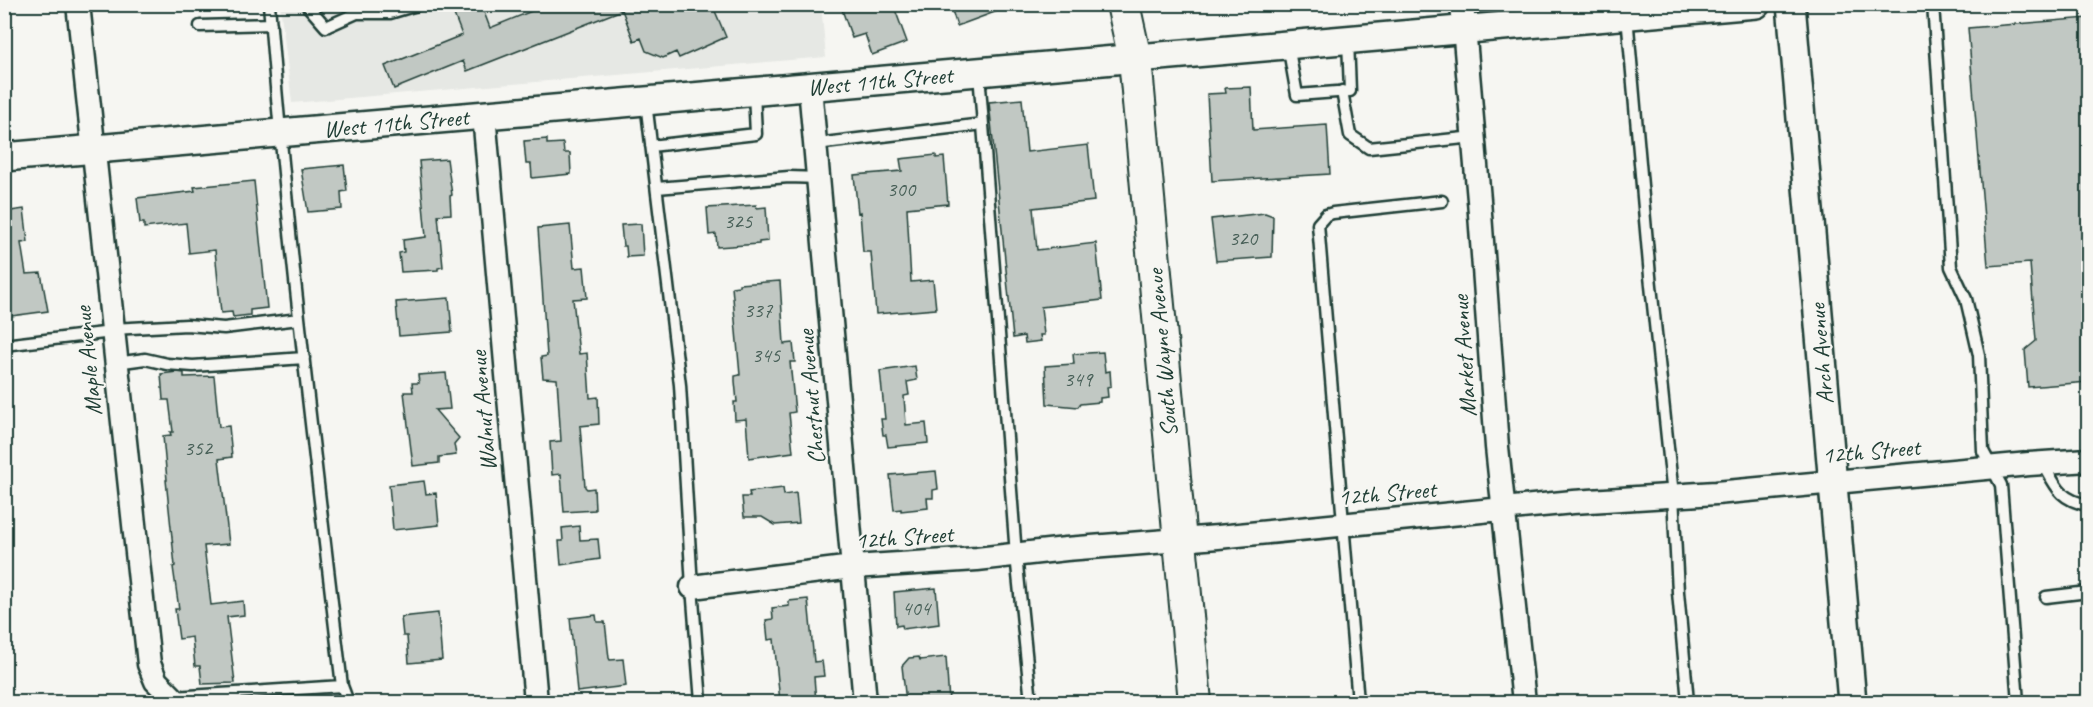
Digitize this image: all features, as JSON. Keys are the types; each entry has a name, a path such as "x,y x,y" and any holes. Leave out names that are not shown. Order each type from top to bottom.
{"main road":[{"name":"South Wayne Avenue","path":"1124,4 1135,58 1195,702"}],"street":[{"name":"Maple Avenue","path":"78,4 149,664 156,681 171,701"},
{"name":"West 11th Street","path":"4,157 1348,40 1463,17 1627,16 1756,4"},
{"name":"Arch Avenue","path":"1791,4 1852,702"},
{"name":"Market Avenue","path":"1463,17 1497,447 1524,702"},
{"name":"Chestnut Avenue","path":"810,87 865,702"},
{"name":"Walnut Avenue","path":"484,115 536,702"},
{"name":"12th Street","path":"692,587 853,567 1016,555 1573,502 2088,460"}],"lane":[{"path":"269,4 299,319 342,687 348,702"},
{"path":"306,4 326,27 357,13 390,13 420,4"},
{"path":"1933,4 1952,267 1966,299 1979,355 1983,451 2001,485 2018,702"},
{"path":"1627,16 1650,276 1673,495 1678,592 1688,702"},
{"path":"201,26 271,24"},
{"path":"1288,45 1297,95 1342,92 1350,91 1348,40"},
{"path":"979,72 1016,555 1031,702"},
{"path":"651,146 756,135 754,92"},
{"path":"1342,92 1350,135 1369,148 1474,137"},
{"path":"646,101 680,385 701,702"},
{"path":"816,144 983,124"},
{"path":"657,188 789,177 819,178"},
{"path":"1358,702 1318,224 1326,215 1334,213 1442,201"},
{"path":"4,345 112,330 187,324 224,328 299,319"},
{"path":"116,363 145,359 193,366 304,358"},
{"path":"2043,463 2058,490 2074,502 2088,505"},
{"path":"2046,597 2088,592"},
{"path":"171,701 342,687"}],"shaded area":[{"path":"280,5 821,5 826,57 292,103"}],"building":[{"path":"450,4 481,4 490,28 549,4 712,4 726,37 679,58 676,52 663,58 646,51 641,38 634,41 622,10 467,71 463,61 394,89 385,66 462,35"},
{"path":"840,4 893,4 907,42 872,55 865,34 852,38"},
{"path":"950,4 1010,4 1011,6 957,26"},
{"path":"2088,18 2088,382 2028,387 2025,350 2036,341 2030,263 1988,266 1968,28"},
{"path":"1251,87 1253,130 1327,125 1330,174 1212,181 1207,94 1226,93 1225,88"},
{"path":"1022,99 1027,152 1088,145 1094,201 1033,208 1037,250 1096,243 1102,300 1041,307 1044,335 1040,335 1041,341 1025,343 1024,336 1013,338 989,102"},
{"path":"547,139 547,144 563,143 564,153 570,153 571,174 532,178 531,164 526,164 524,141"},
{"path":"936,155 936,158 944,157 948,204 907,208 911,282 933,280 936,309 876,314 871,252 863,252 854,175 902,171 900,159"},
{"path":"447,159 452,195 450,196 451,214 438,215 443,267 438,270 401,272 399,253 404,252 403,240 426,237 419,161"},
{"path":"344,165 347,191 341,192 342,209 308,212 301,169"},
{"path":"254,181 267,308 250,310 250,315 233,317 232,312 221,313 215,250 189,253 186,223 144,228 144,223 140,223 137,198 195,191 194,187"},
{"path":"756,205 757,208 766,207 768,241 759,242 759,244 717,247 716,234 709,235 707,208"},
{"path":"24,209 28,242 21,243 26,274 41,273 48,311 4,317 4,212"},
{"path":"1265,213 1273,216 1272,257 1216,261 1211,219"},
{"path":"641,224 643,256 627,257 626,246 623,246 621,225"},
{"path":"570,225 574,268 584,267 587,298 573,299 579,354 587,353 590,398 598,397 599,424 580,426 585,487 594,488 595,510 564,512 561,474 552,475 550,442 561,441 557,379 543,378 541,357 547,356 538,228"},
{"path":"780,281 784,344 793,343 795,362 790,362 795,412 789,413 793,452 749,458 746,419 735,420 734,402 737,402 735,376 740,375 732,287 739,286 739,284"},
{"path":"449,298 452,332 399,336 396,302"},
{"path":"1103,352 1105,372 1110,371 1111,386 1107,387 1108,397 1100,398 1100,402 1080,404 1078,407 1047,404 1045,366 1074,364 1073,354"},
{"path":"915,366 917,380 907,382 909,395 904,396 906,425 926,423 928,443 888,447 886,435 883,435 881,419 885,419 880,371"},
{"path":"184,373 184,377 214,376 219,427 229,426 232,457 219,459 229,544 204,546 211,605 243,601 244,615 227,617 235,683 202,684 200,666 195,666 192,637 179,639 175,609 179,609 173,567 175,566 163,436 171,435 170,432 173,432 169,400 163,400 161,374"},
{"path":"446,373 450,409 435,410 459,438 454,444 456,455 439,457 439,463 413,466 404,392 413,392 412,383 419,383 418,375"},
{"path":"936,471 938,489 933,490 933,498 927,498 928,508 894,510 890,475"},
{"path":"424,481 426,494 436,493 439,525 393,530 389,485"},
{"path":"783,488 784,495 796,493 799,523 775,525 762,517 744,517 742,497 750,497 749,492"},
{"path":"579,526 580,540 598,539 600,559 561,565 559,541 563,541 562,528"},
{"path":"936,588 939,624 903,629 902,625 896,626 894,592"},
{"path":"808,599 814,662 822,661 824,676 814,677 816,702 780,702 774,639 768,640 766,620 773,619 772,608 789,606 789,601"},
{"path":"438,613 442,660 409,663 407,636 403,636 401,617"},
{"path":"596,615 597,622 605,622 610,660 623,659 626,686 577,692 570,618"},
{"path":"919,657 920,660 946,657 949,702 906,702 902,666 909,658"}]}
